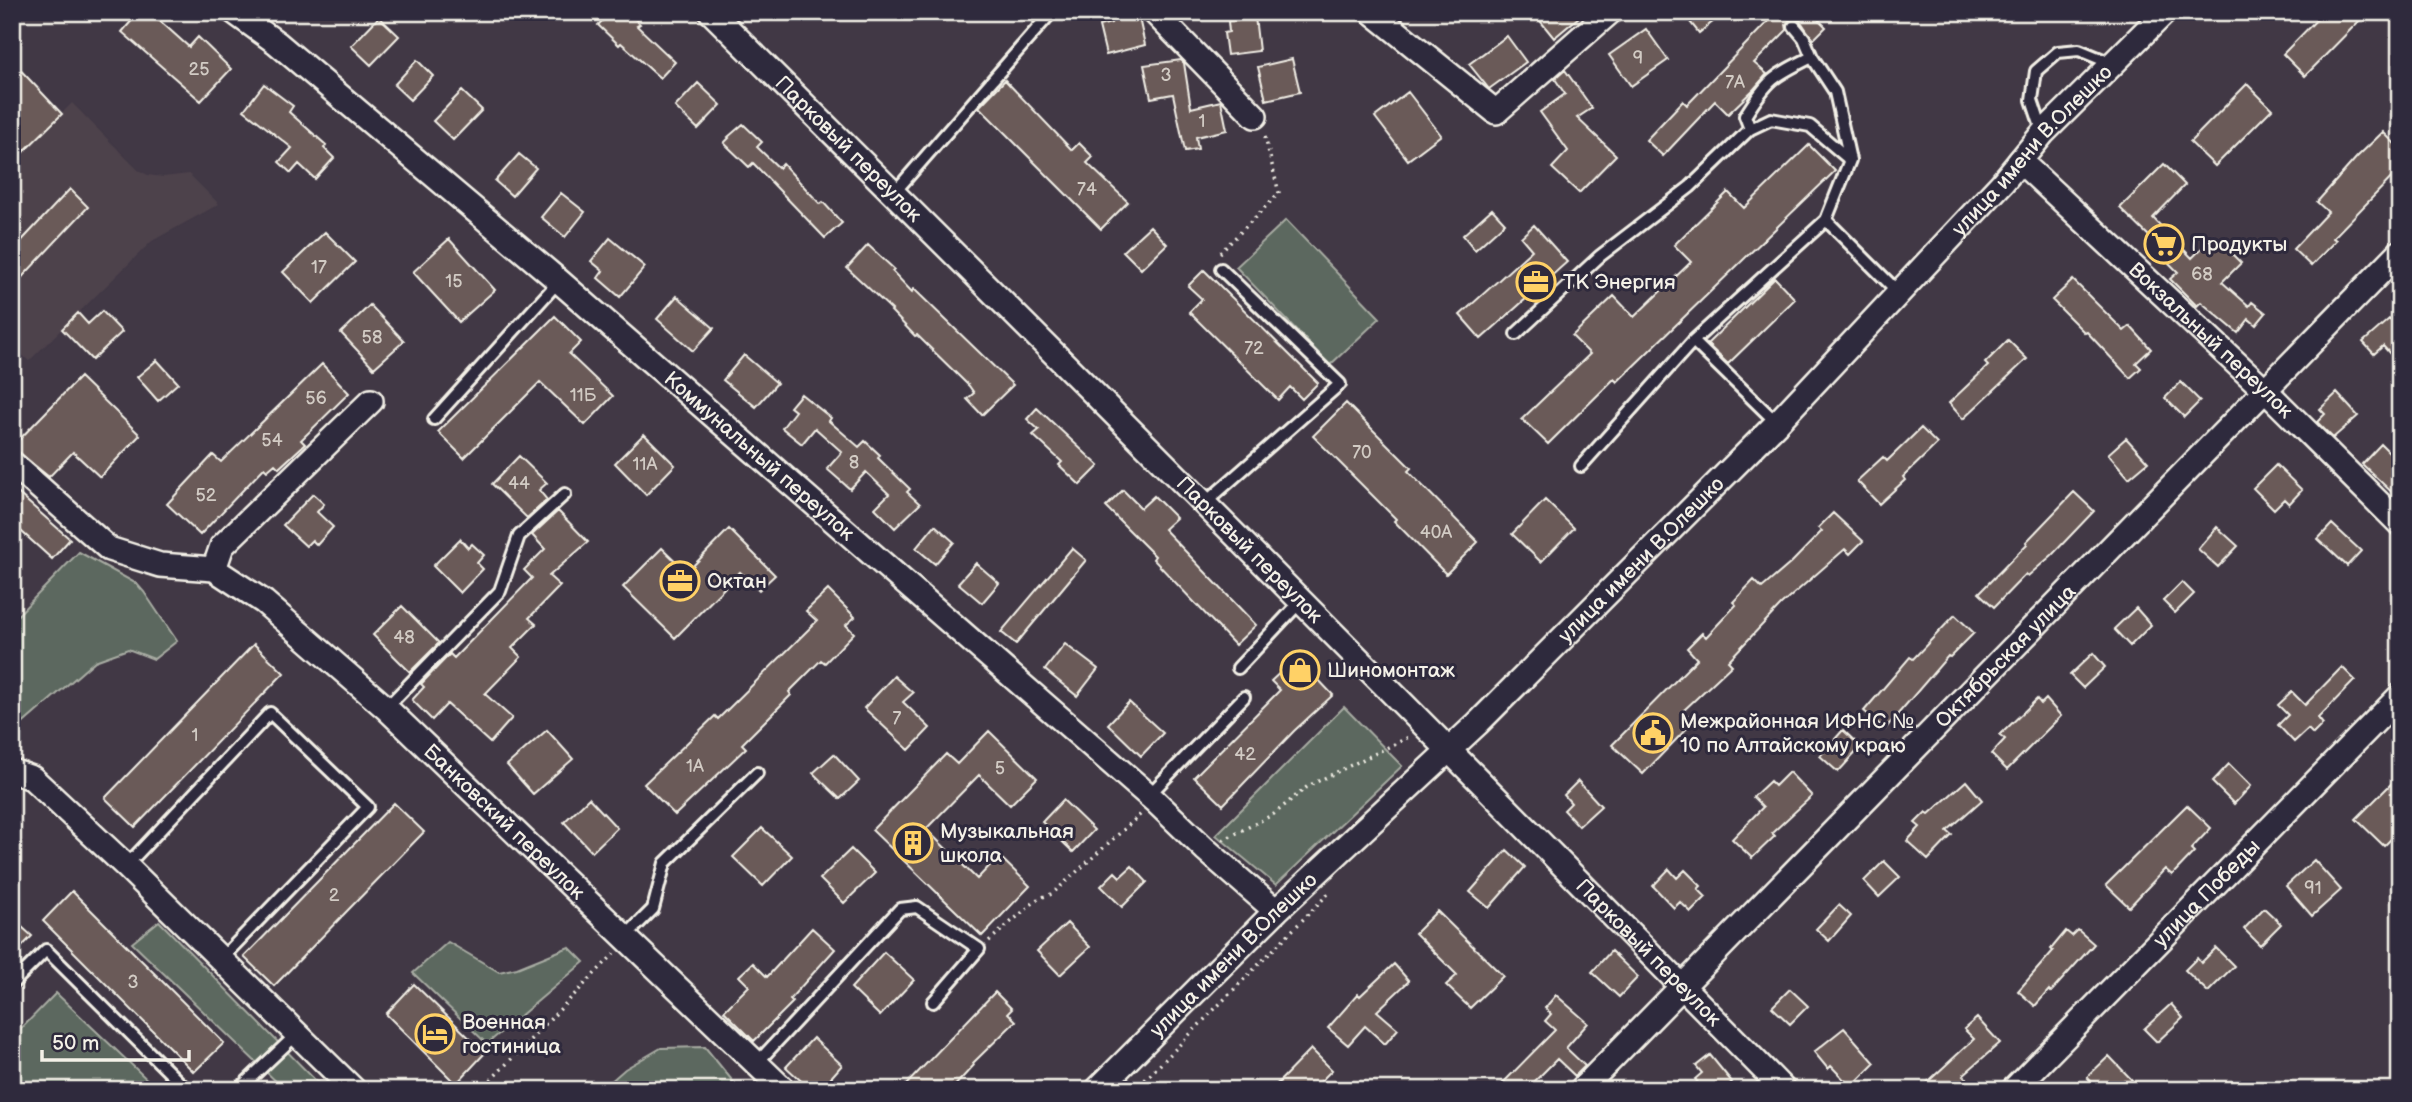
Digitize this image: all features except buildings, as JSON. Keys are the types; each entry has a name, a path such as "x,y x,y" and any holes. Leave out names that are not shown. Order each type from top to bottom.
{"street":[{"name":"Коммунальный переулок","path":"234,12 277,43 559,281 1152,798 1276,911"},
{"path":"1154,12 1255,116"},
{"path":"1372,12 1496,112 1610,12"},
{"name":"улица имени В.Олешко","path":"1097,1090 1276,911 1478,723 1777,423 2043,133 2165,12"},
{"name":"Парковый переулок","path":"724,17 893,194 1510,810 1784,1090"},
{"name":"Вокзальный переулок","path":"2020,161 2266,391 2400,524"},
{"name":"Октябрьская улица","path":"1581,1090 2400,252"},
{"path":"214,569 222,546 371,401"},
{"name":"Банковский переулок","path":"12,463 109,549 160,565 214,569 264,602 386,708 784,1090"},
{"name":"улица Победы","path":"2013,1090 2400,696"},
{"path":"12,771 33,778 354,1090"}],"lane":[{"path":"893,194 1051,14 1048,12"},
{"path":"1581,466 1693,341 1826,220 1850,160 1835,92 1812,57 1804,38 1794,26"},
{"path":"2043,133 2032,100 2036,71 2058,52 2079,50 2113,64"},
{"path":"1749,130 1745,116 1762,88 1777,74 1812,57"},
{"path":"1516,334 1600,256 1690,187 1749,130 1771,119 1810,125 1850,160"},
{"path":"1826,220 1899,293"},
{"path":"1204,504 1340,384 1221,269"},
{"path":"434,419 559,281"},
{"path":"1693,341 1777,423"},
{"path":"386,708 500,591 519,536 565,494"},
{"path":"1238,668 1301,601"},
{"path":"1152,798 1244,697"},
{"path":"126,866 270,713 368,807 221,959"},
{"path":"625,939 653,909 665,863 757,774"},
{"path":"756,1064 900,909 917,907 979,949 933,1002"},
{"path":"12,984 46,950 187,1090"},
{"path":"238,1090 297,1034"}],"path":[{"path":"1221,269 1212,261 1279,193 1264,134 1255,116"},
{"path":"1205,849 1274,814 1308,786 1426,728"},
{"path":"979,949 1039,898 1052,894 1152,798"},
{"path":"1135,1090 1331,892"},
{"path":"481,1090 625,939"}],"shaded area":[{"path":"19,68 62,113 72,103 138,170 148,175 163,177 189,174 219,204 152,241 29,361 20,353 12,362 12,74"}],"green space":[{"path":"1286,220 1380,318 1330,365 1236,267"},
{"path":"79,552 137,584 177,641 154,659 128,649 95,661 12,733 12,621"},
{"path":"1344,707 1402,766 1276,885 1216,835"},
{"path":"159,921 325,1090 285,1090 132,943"},
{"path":"448,942 499,972 517,968 569,947 584,962 487,1044 413,973"},
{"path":"56,993 155,1087 152,1090 12,1090 12,1038"},
{"path":"705,1047 740,1090 601,1090 625,1069 661,1048"}],"place":[{"name":"Продукты","path":"2164,244"},
{"name":"ТК Энергия","path":"1536,282"},
{"name":"Октан","path":"680,581"},
{"name":"Шиномонтаж","path":"1300,670"},
{"name":"Межрайонная ИФНС № 10 по Алтайскому краю","path":"1653,733"},
{"name":"Музыкальная школа","path":"913,843"},
{"name":"Военная гостиница","path":"435,1034"}]}
